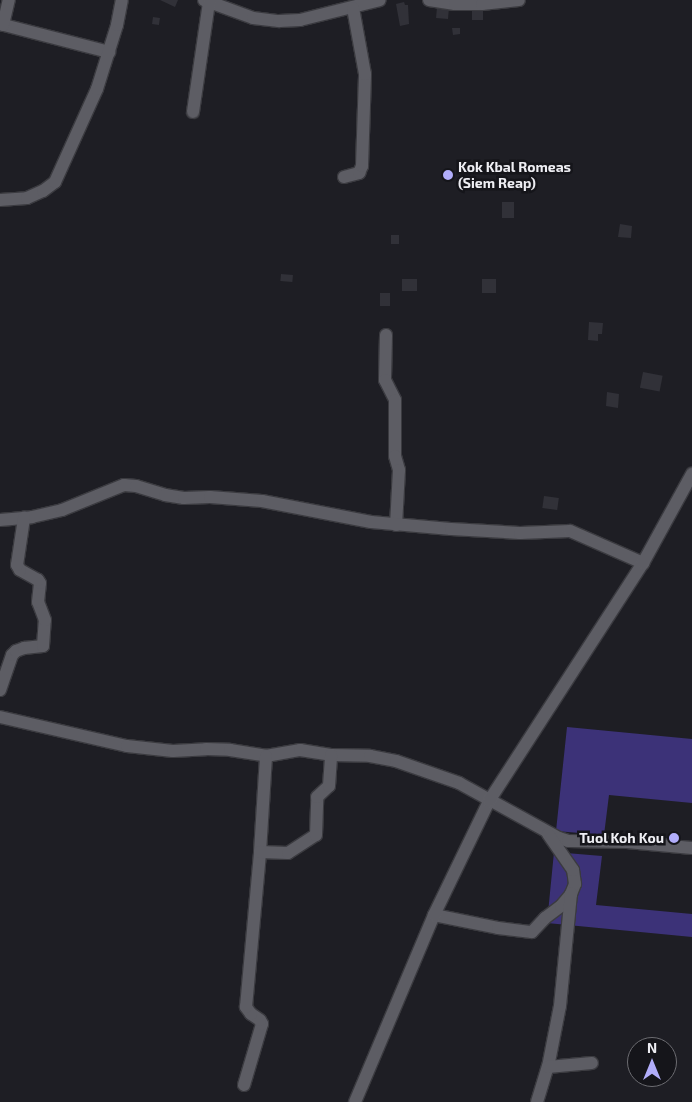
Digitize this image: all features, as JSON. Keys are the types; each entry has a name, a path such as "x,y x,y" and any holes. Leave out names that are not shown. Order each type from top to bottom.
{"street":[{"path":"9,0 1,24 109,52"},
{"path":"0,200 27,198 55,182 97,89 118,25 122,0"},
{"path":"193,112 206,1 253,18 279,21 300,20 380,0"},
{"path":"428,0 455,4 482,4 519,0"},
{"path":"344,177 359,173 362,166 365,74 353,8"},
{"path":"386,335 385,380 395,400 396,456 399,470 396,525"},
{"path":"355,1102 434,914 489,801 643,563 692,474"},
{"path":"0,520 24,518 62,510 124,485 136,486 165,495 184,498 210,497 262,501 396,525 520,532 570,531 643,563"},
{"path":"0,690 12,656 16,651 24,648 41,647 43,645 45,620 38,602 40,583 20,570 17,565 24,518"},
{"path":"0,717 127,746 173,751 206,748 266,756 300,750 318,751 331,755 370,756 396,761 459,783 547,832 568,841 627,842 692,848"},
{"path":"260,852 288,853 316,835 317,797 329,786 331,755"},
{"path":"244,1085 262,1024 260,1020 250,1014 246,1007 260,852 266,756"},
{"path":"537,1102 548,1067 560,1006 571,894 575,884 572,870 547,832"},
{"path":"434,914 498,928 532,932 571,894"},
{"path":"548,1067 592,1063"}],"shaded area":[{"path":"567,727 692,739 692,803 609,795 604,835 556,831"},
{"path":"554,852 602,856 596,905 692,914 692,937 547,923"}],"building":[{"path":"160,0 178,0 175,7"},
{"path":"404,2 405,5 408,5 409,24 400,26 396,4"},
{"path":"437,7 449,8 448,19 436,18"},
{"path":"472,10 483,10 483,20 472,20"},
{"path":"153,17 160,18 159,25 152,24"},
{"path":"452,28 460,28 460,34 453,35"},
{"path":"502,202 514,202 514,218 502,218"},
{"path":"620,224 632,226 631,238 618,237"},
{"path":"391,235 399,235 399,244 391,244"},
{"path":"281,274 293,275 292,282 280,281"},
{"path":"402,279 417,279 417,291 402,291"},
{"path":"482,279 496,279 496,293 482,293"},
{"path":"380,293 390,293 390,306 380,306"},
{"path":"589,322 603,323 602,334 598,334 598,341 588,340"},
{"path":"643,372 663,376 660,392 640,388"},
{"path":"607,392 619,394 618,408 606,406"},
{"path":"544,496 559,498 557,510 542,508"}],"place":[{"name":"Kok Kbal Romeas (Siem Reap)","path":"448,175"},
{"name":"Tuol Koh Kou","path":"674,838"}]}
